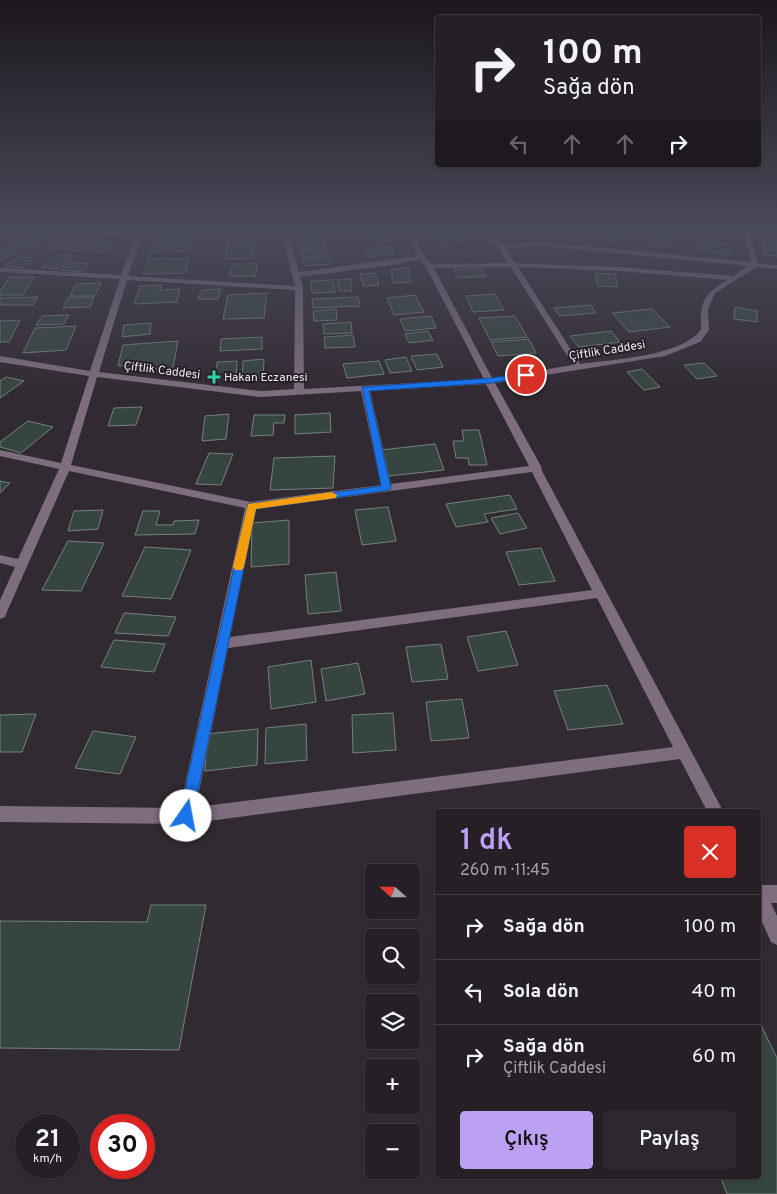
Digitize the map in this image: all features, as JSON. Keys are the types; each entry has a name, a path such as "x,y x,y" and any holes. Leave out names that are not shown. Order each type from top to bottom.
{"street":[{"path":"0,614 65,467 122,285"},
{"path":"247,285 299,288"},
{"path":"298,285 299,392"},
{"path":"438,285 491,381 714,809"},
{"path":"525,285 578,367"},
{"name":"Çiftlik Caddesi","path":"0,359 93,374 261,394 491,381 665,354 697,340 705,330 704,310 712,292 723,285"},
{"path":"364,388 386,488"},
{"path":"0,453 251,506 536,468"},
{"path":"186,816 251,506"},
{"path":"0,559 22,564"},
{"path":"222,643 602,593"},
{"path":"0,814 186,816 684,752"},
{"path":"761,895 777,894"},
{"path":"761,900 777,936"}],"building":[{"path":"4,285 30,285 23,295 0,295 0,291"},
{"path":"76,285 100,285 95,296 70,296"},
{"path":"162,285 160,290 180,289 177,302 134,304 140,286"},
{"path":"311,285 334,285 335,292 312,293"},
{"path":"338,285 351,285 352,291 339,291"},
{"path":"617,285 618,287 598,286"},
{"path":"221,289 218,299 198,299 202,290"},
{"path":"267,293 264,318 223,319 228,295"},
{"path":"495,294 504,310 473,312 466,296"},
{"path":"415,295 424,312 394,315 387,298"},
{"path":"38,297 33,305 0,305 0,298"},
{"path":"94,297 90,307 63,308 68,298"},
{"path":"358,297 360,306 313,308 312,299"},
{"path":"591,305 596,313 559,316 554,308"},
{"path":"735,307 757,311 757,322 734,319"},
{"path":"336,309 337,320 314,321 313,311"},
{"path":"652,309 670,327 629,332 612,313"},
{"path":"69,315 64,324 36,325 42,316"},
{"path":"431,316 436,328 405,331 400,319"},
{"path":"515,316 527,337 490,340 479,318"},
{"path":"20,320 9,342 0,342 0,321"},
{"path":"351,322 352,333 324,334 323,324"},
{"path":"151,323 150,334 122,337 124,325"},
{"path":"76,326 66,350 23,353 35,328"},
{"path":"428,331 433,340 409,343 405,334"},
{"path":"611,331 620,342 579,347 570,336"},
{"path":"353,335 355,347 325,348 324,337"},
{"path":"262,337 262,349 220,351 221,339"},
{"path":"529,339 536,353 498,356 491,342"},
{"path":"178,341 173,368 143,370 144,364 118,366 123,345"},
{"path":"437,354 443,367 417,370 411,356"},
{"path":"406,357 412,371 390,373 385,360"},
{"path":"264,359 263,378 242,379 243,361"},
{"path":"237,361 236,379 216,380 217,362"},
{"path":"379,361 384,374 347,378 343,364"},
{"path":"704,363 717,376 697,379 684,365"},
{"path":"642,369 660,387 644,390 627,372"},
{"path":"6,377 24,381 0,398 0,381"},
{"path":"142,407 136,425 108,426 114,408"},
{"path":"330,413 331,432 295,434 295,415"},
{"path":"229,414 226,439 202,441 205,416"},
{"path":"254,415 285,415 284,423 274,423 273,435 251,436"},
{"path":"28,421 53,427 21,453 0,447 0,442"},
{"path":"462,430 479,430 487,465 469,465 468,458 456,458 453,441 464,441"},
{"path":"435,444 444,470 388,476 381,450"},
{"path":"209,453 233,454 221,485 196,484"},
{"path":"335,456 333,488 270,490 274,458"},
{"path":"0,481 10,483 0,493"},
{"path":"510,495 517,509 484,514 488,522 456,527 446,504"},
{"path":"388,507 396,541 362,545 355,510"},
{"path":"103,510 98,529 68,531 74,511"},
{"path":"143,511 160,511 156,525 173,525 174,521 199,520 195,534 135,535"},
{"path":"518,513 527,528 500,534 491,518"},
{"path":"289,520 289,564 251,567 252,523"},
{"path":"68,541 104,543 81,591 42,590"},
{"path":"145,547 191,550 171,599 122,596"},
{"path":"541,548 555,581 519,585 506,552"},
{"path":"336,572 341,611 308,614 305,575"},
{"path":"124,613 176,617 168,636 115,633"},
{"path":"506,631 518,665 478,671 467,637"},
{"path":"114,640 165,644 154,672 101,667"},
{"path":"441,644 448,679 412,682 406,647"},
{"path":"311,660 316,702 271,709 268,667"},
{"path":"358,663 365,694 326,701 321,669"},
{"path":"607,685 623,724 568,730 554,691"},
{"path":"462,699 469,738 431,741 426,702"},
{"path":"393,713 396,750 353,753 352,715"},
{"path":"36,714 22,752 0,752 0,715"},
{"path":"306,724 307,760 265,764 266,728"},
{"path":"258,729 257,765 205,771 206,734"},
{"path":"93,731 136,737 120,774 75,768"},
{"path":"151,905 206,905 179,1050 0,1048 0,921 147,922"},
{"path":"761,1025 777,1058 777,1194 727,1194 721,1179 761,1179"}],"slow traffic":[{"path":"238,567 251,506 332,495"}],"place":[{"name":"Hakan Eczanesi","path":"214,377"}],"route":[{"path":"186,816 251,506 386,488 364,388 491,381 526,375"}]}
